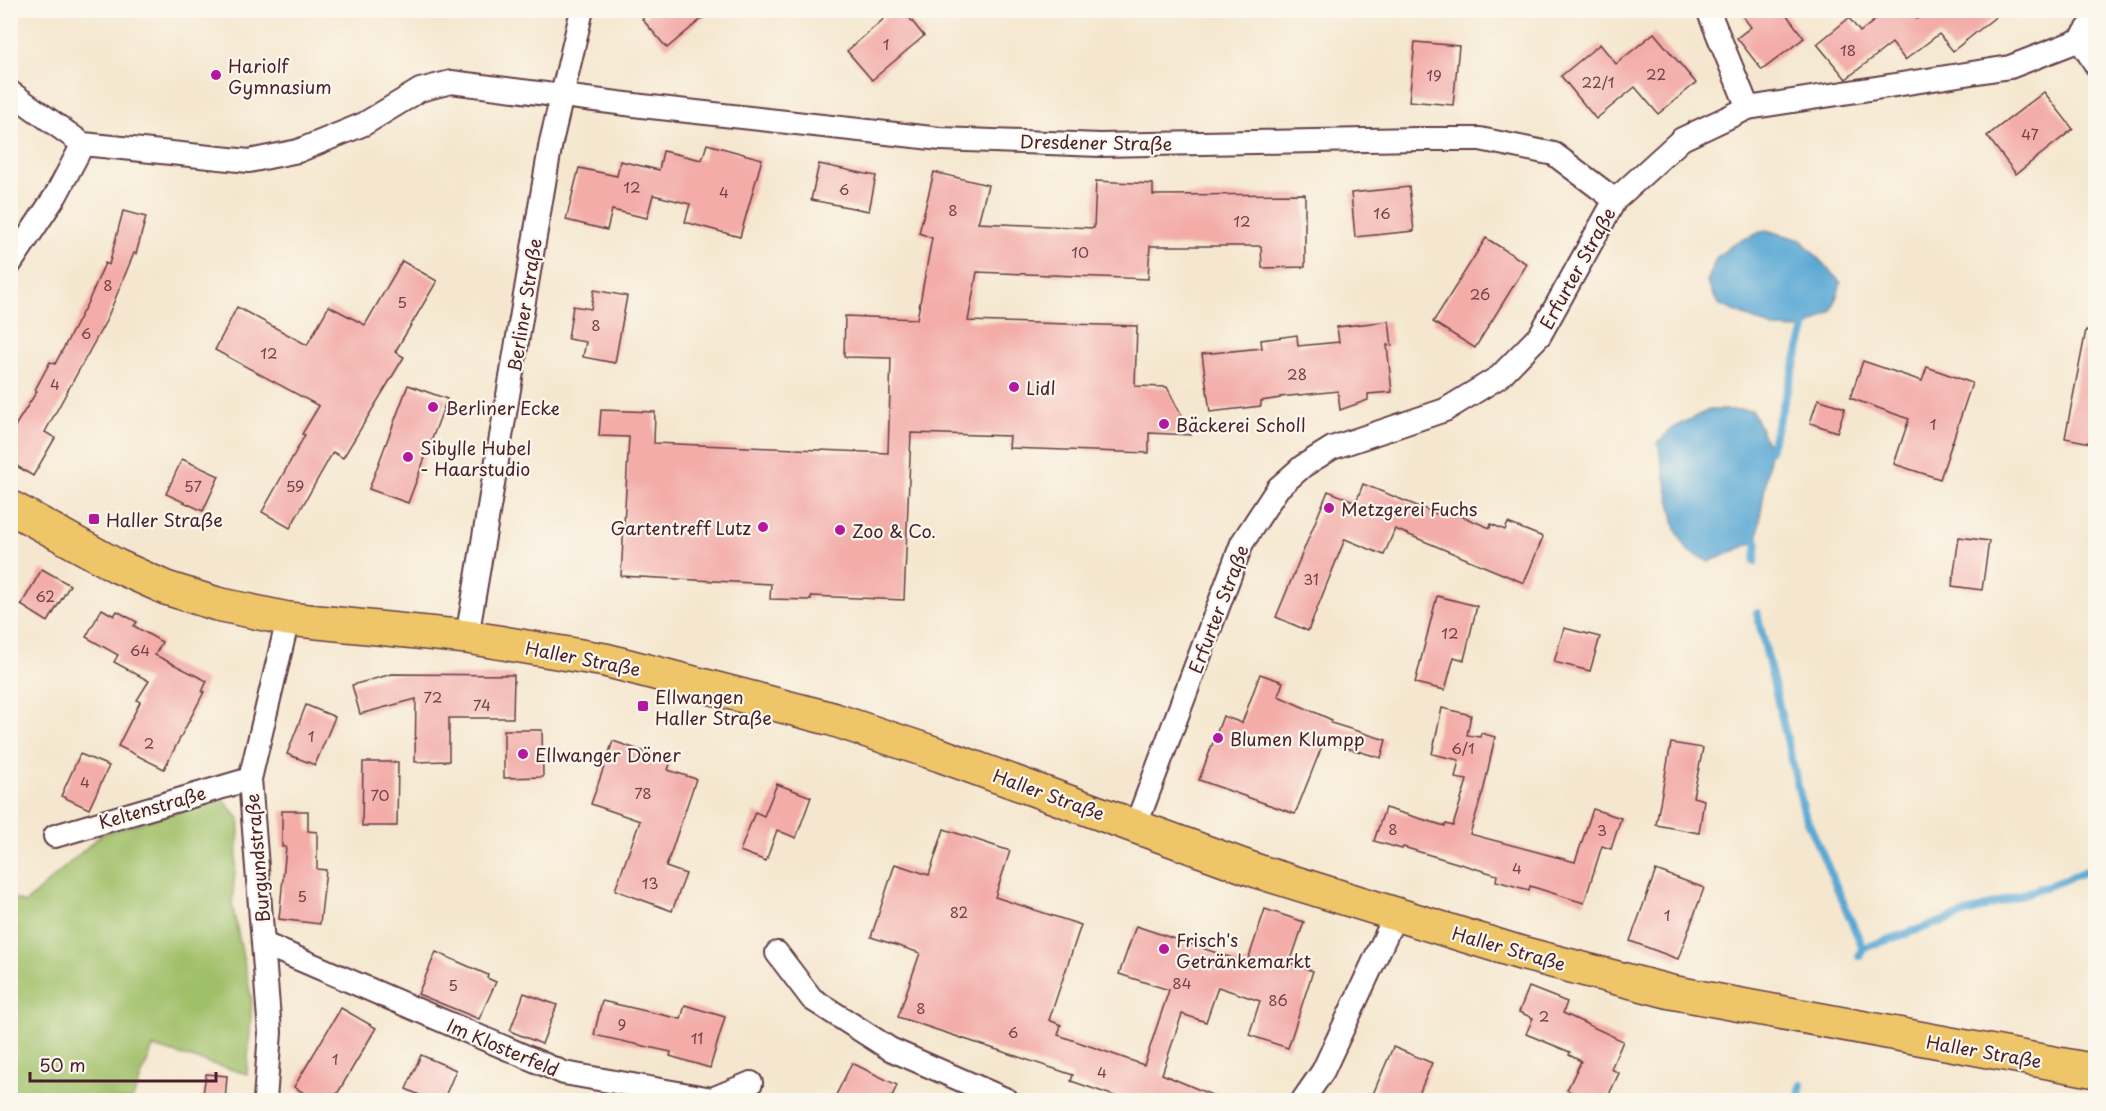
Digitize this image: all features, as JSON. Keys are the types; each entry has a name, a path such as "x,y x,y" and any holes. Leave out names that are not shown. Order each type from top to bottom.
{"main road":[{"name":"Haller Straße","path":"10,507 117,566 166,588 217,604 288,619 467,637 605,660 832,719 1136,825 1260,872 1521,953 1671,992 2096,1071"}],"street":[{"name":"Berliner Straße","path":"467,637 551,142 582,10"},
{"path":"1708,10 1748,108"},
{"path":"2096,17 2080,40 2096,65"},
{"name":"Erfurter Straße","path":"1136,825 1242,543 1278,488 1303,466 1332,448 1445,410 1499,377 1540,334 1615,200 1682,139 1748,108 2010,67 2080,40"},
{"name":"Dresdener Straße","path":"83,144 249,161 298,151 364,124 420,90 451,81 805,125 941,139 1100,145 1418,139 1480,140 1554,154 1615,200"},
{"path":"10,92 83,144 56,195 17,240 10,264"},
{"name":"Burgundstraße","path":"265,1101 270,1032 250,779 288,619"},
{"name":"Keltenstraße","path":"55,836 250,779"},
{"path":"1303,1101 1323,1071 1396,914"},
{"name":"Im Klosterfeld","path":"264,944 564,1073 712,1099 751,1083"},
{"path":"777,953 812,999 821,1005 890,1049 1007,1101"}],"green space":[{"path":"223,799 240,820 232,904 252,1001 247,1074 153,1047 132,1100 11,1100 11,897 25,903 102,834"}],"water":[{"path":"1766,230 1801,240 1841,283 1832,311 1805,329 1773,328 1718,304 1707,283 1716,258 1735,243"},
{"path":"1709,410 1752,410 1770,450 1757,541 1709,562 1688,551 1676,530 1658,443 1672,428"}],"building":[{"path":"652,10 712,10 667,48 642,19"},
{"path":"894,10 903,10 924,36 872,80 847,51"},
{"path":"1738,10 1783,10 1804,38 1762,70 1737,38 1751,27"},
{"path":"1888,10 1910,10 1917,19 1927,10 2004,10 1953,51 1939,34 1905,60 1892,43 1846,79 1817,44 1849,18 1860,32"},
{"path":"1654,33 1696,83 1658,114 1635,87 1596,119 1561,76 1600,44 1616,64"},
{"path":"1415,42 1459,46 1453,105 1409,101"},
{"path":"2044,92 2073,129 2016,174 1987,136"},
{"path":"707,144 762,159 740,237 685,222 690,204 653,195 647,218 612,210 607,230 566,220 579,168 617,176 620,161 659,170 663,151 702,160"},
{"path":"819,164 876,176 869,211 811,200"},
{"path":"934,172 988,185 978,223 1094,228 1096,181 1153,184 1153,195 1305,194 1305,267 1262,268 1261,246 1150,246 1148,279 977,272 968,321 1137,326 1135,386 1167,387 1191,435 1149,433 1149,453 1009,448 1010,436 911,433 904,600 811,596 811,600 770,599 771,584 621,576 629,437 599,436 601,410 655,412 654,443 888,453 891,358 844,357 845,316 917,319 932,238 919,233"},
{"path":"1409,187 1414,231 1355,237 1351,193"},
{"path":"123,211 146,217 136,254 134,253 106,321 45,432 55,438 33,476 10,462 10,434 37,391 35,390 50,362 55,364 89,300 105,263 109,265"},
{"path":"1486,238 1527,264 1475,348 1433,322"},
{"path":"402,261 437,281 395,352 404,357 343,458 333,452 290,528 262,512 319,406 215,350 237,307 307,345 329,306 365,325"},
{"path":"594,290 627,296 615,363 583,357 586,342 568,339 573,306 591,309"},
{"path":"1389,321 1392,346 1387,345 1392,392 1368,394 1368,400 1340,410 1338,391 1280,397 1261,401 1261,406 1210,412 1202,354 1262,348 1261,340 1297,335 1298,346 1339,342 1337,327"},
{"path":"2086,330 2096,331 2096,444 2065,438"},
{"path":"1863,361 1922,381 1927,367 1972,383 1940,479 1894,464 1909,419 1850,398"},
{"path":"408,385 447,399 408,503 369,489"},
{"path":"1818,399 1845,408 1837,432 1810,423"},
{"path":"182,459 219,476 203,511 166,494"},
{"path":"1363,484 1437,514 1439,507 1490,528 1491,524 1505,530 1508,523 1543,537 1524,583 1395,529 1384,555 1345,539 1308,631 1276,617 1328,491 1356,502"},
{"path":"1959,537 1989,541 1982,590 1952,586"},
{"path":"42,569 70,585 48,622 21,605"},
{"path":"1437,596 1477,606 1464,660 1454,657 1445,690 1415,683"},
{"path":"102,609 114,616 117,611 137,622 134,626 162,642 155,655 207,681 202,692 204,692 164,769 118,746 140,702 137,700 149,681 114,662 118,655 86,637"},
{"path":"1564,628 1600,637 1590,671 1554,662"},
{"path":"392,674 514,675 513,718 449,718 449,761 415,762 416,699 360,714 352,685"},
{"path":"1260,674 1283,682 1278,696 1332,720 1331,723 1386,740 1381,758 1324,741 1295,814 1199,780 1223,716 1242,723"},
{"path":"306,705 335,717 315,765 287,754"},
{"path":"1442,708 1471,715 1467,735 1480,737 1481,733 1495,737 1484,788 1470,834 1575,862 1593,809 1621,818 1611,849 1602,846 1584,903 1530,886 1529,890 1496,881 1497,875 1403,847 1402,849 1374,841 1385,808 1445,826 1446,824 1453,826 1467,780 1455,778 1459,760 1432,754"},
{"name":"Ellwanger Döner","path":"504,730 542,730 543,777 504,778"},
{"path":"613,741 671,761 668,770 696,779 666,867 686,874 672,911 615,890 640,821 591,804"},
{"path":"1671,743 1703,748 1693,797 1704,800 1699,833 1656,825"},
{"path":"80,754 109,766 89,809 61,796"},
{"path":"363,762 398,762 397,826 362,826"},
{"path":"777,784 811,797 796,838 777,830 766,861 740,851 755,812 764,816"},
{"path":"282,811 308,811 308,831 317,832 317,869 326,870 320,924 279,919 286,847 282,847"},
{"path":"944,829 1010,851 995,897 1081,925 1049,1020 1061,1025 1058,1035 1144,1065 1169,990 1119,974 1136,926 1247,963 1265,909 1304,922 1290,963 1313,971 1288,1048 1249,1035 1260,1001 1218,987 1206,1022 1182,1014 1162,1074 1226,1101 1129,1101 1071,1081 1073,1075 898,1017 920,953 871,937 895,864 929,875"},
{"path":"1656,870 1704,888 1678,959 1630,941"},
{"path":"436,952 488,975 487,978 496,982 479,1019 418,994"},
{"path":"1529,987 1567,1002 1563,1013 1623,1041 1611,1069 1619,1073 1606,1101 1589,1101 1567,1090 1581,1061 1569,1055 1570,1052 1526,1034 1533,1018 1519,1012"},
{"path":"524,993 557,1005 542,1044 510,1031"},
{"path":"602,1001 681,1019 685,1005 725,1017 710,1068 670,1056 671,1052 594,1035"},
{"path":"341,1008 376,1028 333,1101 317,1101 294,1087"},
{"path":"1393,1047 1432,1063 1416,1101 1370,1101"},
{"path":"421,1055 456,1070 443,1101 433,1101 406,1089"},
{"path":"852,1063 897,1085 890,1101 833,1101"},
{"path":"206,1074 227,1076 225,1101 202,1101"}],"waterway":[{"path":"1770,450 1805,329"},
{"path":"1755,561 1757,541"},
{"path":"1757,613 1804,812 1863,948"},
{"path":"1859,956 1863,948 2062,881 2096,867"},
{"path":"1798,1100 1801,1085"}],"place":[{"name":"Hariolf Gymnasium","path":"216,75"},
{"name":"Lidl","path":"1014,387"},
{"name":"Berliner Ecke","path":"433,407"},
{"name":"Bäckerei Scholl","path":"1164,424"},
{"name":"Sibylle Hubel - Haarstudio","path":"408,457"},
{"name":"Metzgerei Fuchs","path":"1329,508"},
{"name":"Haller Straße","path":"94,519"},
{"name":"Gartentreff Lutz","path":"763,527"},
{"name":"Zoo & Co.","path":"840,530"},
{"name":"Ellwangen Haller Straße","path":"643,706"},
{"name":"Blumen Klumpp","path":"1218,738"},
{"name":"Ellwanger Döner","path":"523,754"},
{"name":"Frisch's Getränkemarkt","path":"1164,949"}]}
